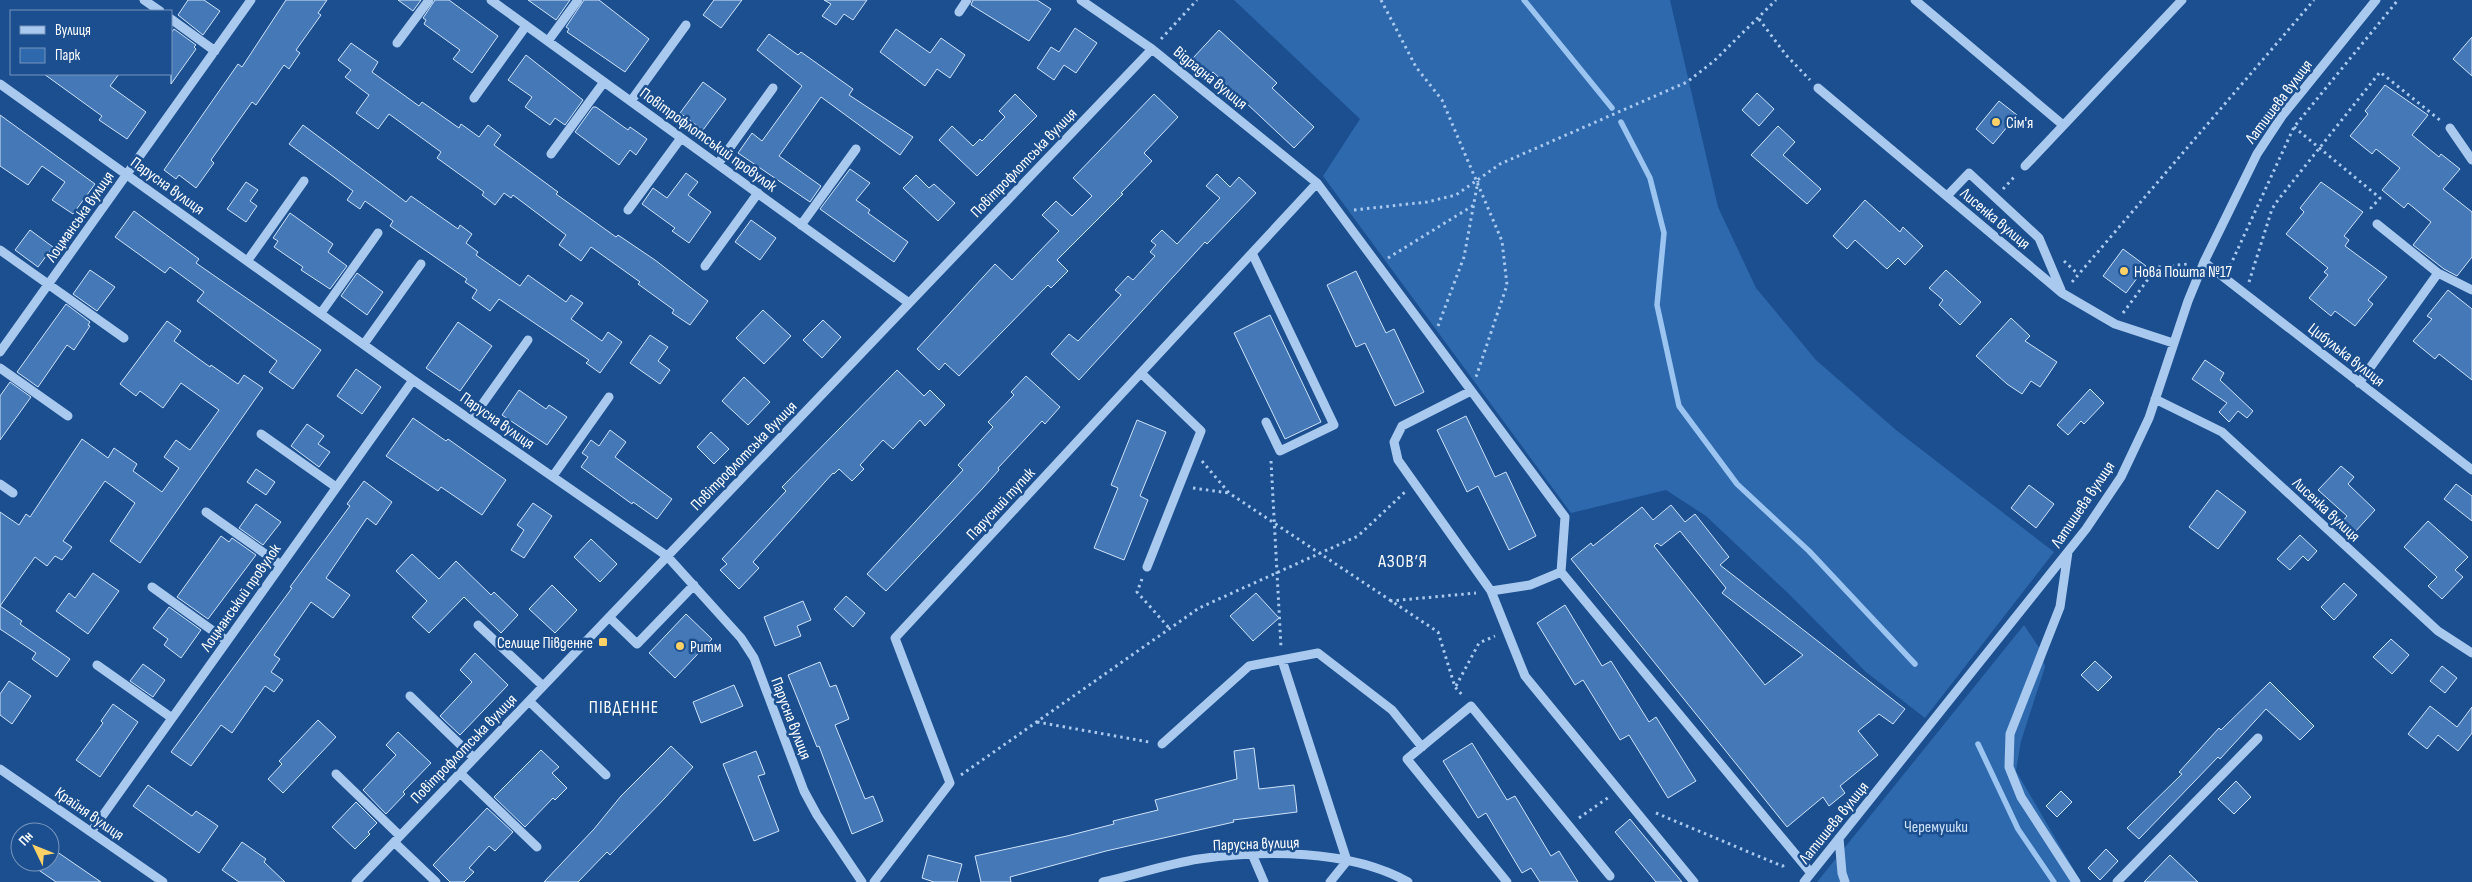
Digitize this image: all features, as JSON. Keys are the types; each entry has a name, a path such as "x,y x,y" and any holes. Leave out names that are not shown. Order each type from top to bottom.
{"street":[{"path":"144,0 159,10"},
{"name":"Лоцманська вулиця","path":"0,352 251,0"},
{"path":"398,43 428,0"},
{"name":"Повітрофлотський провулок","path":"491,0 909,303"},
{"path":"548,42 578,0"},
{"path":"959,12 967,0"},
{"name":"Відрадна вулиця","path":"1081,0 1152,49 1317,183 1565,517 1561,572"},
{"path":"1914,0 2063,125"},
{"path":"2025,166 2182,0"},
{"name":"Латишева вулиця","path":"1804,882 2068,552 2121,477 2149,418 2173,343 2204,262 2257,154 2282,116 2376,0"},
{"path":"172,21 215,51"},
{"path":"631,102 686,25"},
{"path":"474,98 526,26"},
{"name":"Повітрофлотська вулиця","path":"356,882 1152,49"},
{"path":"551,154 604,82"},
{"name":"Парусна вулиця","path":"0,84 413,380 667,556 741,638 754,658 804,791 817,815 862,882"},
{"path":"718,164 773,88"},
{"name":"Лисенка вулиця","path":"1818,88 2062,293 2115,324 2173,343"},
{"path":"2450,128 2472,160"},
{"path":"628,210 681,138"},
{"path":"801,225 856,149"},
{"path":"1947,196 1969,173 2039,238 2062,293"},
{"path":"248,260 304,181"},
{"name":"Парусний тупик","path":"950,783 895,638 1317,183"},
{"path":"705,266 758,193"},
{"path":"2378,224 2438,272 2472,290"},
{"path":"321,313 378,233"},
{"path":"0,250 124,338"},
{"path":"1252,253 1334,425 1280,451 1266,422"},
{"name":"Цибулька вулиця","path":"2204,262 2472,470"},
{"path":"364,344 421,264"},
{"path":"2359,383 2438,272"},
{"path":"472,420 528,340"},
{"path":"0,368 68,416"},
{"path":"1141,373 1201,431 1147,567"},
{"name":"Лоцманський провулок","path":"91,832 413,380"},
{"path":"1471,390 1410,420 1397,433 1395,452 1398,460 1491,591 1525,676 1694,882"},
{"path":"553,476 609,397"},
{"name":"Лисенка вулиця","path":"2155,399 2222,432 2438,631 2472,653"},
{"path":"261,434 336,487"},
{"path":"0,484 13,493"},
{"path":"206,512 281,565"},
{"path":"2068,552 2060,607 2010,734 2009,767 2021,797 2076,882"},
{"path":"1491,591 1530,585 1561,572 1811,874"},
{"path":"609,617 637,644 694,585"},
{"path":"152,587 227,641"},
{"path":"478,625 543,686"},
{"path":"1162,744 1249,666 1318,653 1392,710 1422,747"},
{"path":"1282,660 1346,861 1330,882"},
{"path":"97,665 172,718"},
{"path":"410,696 474,758"},
{"path":"529,701 606,775"},
{"path":"1507,882 1407,759 1471,706 1610,876"},
{"path":"2117,882 2258,738"},
{"name":"Крайня вулиця","path":"0,769 163,882"},
{"path":"460,773 537,847"},
{"path":"336,774 436,882"},
{"path":"874,882 950,783"},
{"path":"1839,838 1842,873 1845,882"},
{"path":"1252,854 1264,882"},
{"name":"Парусна вулиця","path":"1103,882 1198,860 1252,854 1300,855 1346,861 1377,869 1408,882"}],"path":[{"path":"1152,49 1198,0"},
{"path":"1381,0 1416,67 1442,100 1478,180 1502,241 1506,284 1471,390"},
{"path":"1338,212 1427,202 1456,195 1500,164 1626,111 1687,82 1714,61 1759,19 1776,0"},
{"path":"2062,293 2314,0"},
{"path":"2224,278 2294,127 2398,0"},
{"path":"1759,19 1786,55 1818,88"},
{"path":"2245,294 2272,210 2380,72 2450,128"},
{"path":"2294,127 2380,198 2371,208"},
{"path":"1995,197 2025,166"},
{"path":"1433,339 1464,257 1478,180"},
{"path":"1378,264 1474,205"},
{"path":"2115,324 2157,268 2204,262"},
{"path":"1193,451 1229,493 1438,632 1455,686 1479,643 1488,639"},
{"path":"1271,461 1282,660"},
{"path":"950,783 1200,608 1358,536 1415,484"},
{"path":"1179,486 1229,493"},
{"path":"1390,600 1491,591"},
{"path":"1137,592 1170,629"},
{"path":"1037,722 1162,744"},
{"path":"1585,813 1607,798"},
{"path":"1655,812 1782,866 1801,862"}],"green space":[{"path":"1234,0 1670,0 1718,207 1756,288 1816,360 1896,430 2054,552 1925,718 1866,672 1791,596 1706,516 1666,490 1571,513 1323,176 1360,119"},
{"name":"Черемушки","path":"2024,625 2040,649 2045,667 2021,741 2016,771 2081,882 1817,882"}],"building":[{"path":"188,0 204,0 220,11 203,35 178,15"},
{"path":"286,0 327,0 318,13 321,15 296,50 300,53 289,69 284,65 256,105 252,102 211,160 214,163 196,188 179,175 176,179 164,170 238,64 242,67"},
{"path":"398,0 421,0 413,11"},
{"path":"435,0 449,0 498,36 472,73 453,59 460,50 424,24 426,20 423,18"},
{"path":"528,0 570,0 556,20"},
{"path":"584,0 599,0 649,39 625,72 567,32 569,29 566,27"},
{"path":"714,0 742,0 721,28 703,15"},
{"path":"824,0 867,0 853,20 844,14 836,25 822,16 831,4"},
{"path":"973,0 1037,0 1051,9 1029,41 971,5"},
{"path":"1075,28 1097,43 1076,73 1064,65 1054,80 1037,68 1051,47 1059,52"},
{"path":"174,29 196,45 194,47 196,49 171,84 172,75 172,32"},
{"path":"896,29 930,53 941,38 965,55 950,78 937,69 925,86 880,52"},
{"path":"1219,30 1277,83 1272,88 1314,127 1294,148 1213,72 1210,75 1193,58"},
{"path":"769,34 798,55 801,52 853,89 849,95 913,137 900,155 821,97 779,156 821,186 810,202 738,153 752,133 762,141 802,86 757,50"},
{"path":"2472,37 2472,76 2453,59"},
{"path":"351,43 378,62 372,72 419,106 422,102 459,128 461,124 479,137 488,125 501,135 494,145 558,192 556,194 616,237 618,235 655,260 708,301 690,325 672,313 674,310 638,284 640,282 591,247 581,261 559,245 566,235 513,195 511,198 504,193 495,205 482,195 484,192 437,158 441,152 389,114 378,129 356,113 369,95 345,77 351,70 338,60"},
{"path":"526,55 583,100 565,125 555,118 550,125 525,107 532,97 508,80"},
{"path":"45,75 118,75 110,86 146,112 127,139 99,120 102,116"},
{"path":"703,82 726,99 703,130 680,113"},
{"path":"2385,85 2428,115 2412,135 2439,157 2441,154 2460,169 2443,189 2472,212 2472,257 2457,276 2444,269 2413,245 2431,222 2408,203 2404,208 2382,190 2400,168 2376,149 2372,154 2350,136 2368,114 2365,111"},
{"path":"1757,93 1774,109 1759,126 1742,110"},
{"path":"1015,94 1037,116 977,176 939,140 952,126 973,146 980,139 982,141 1005,117 999,111"},
{"path":"1154,94 1178,117 1144,153 1152,161 1121,193 1123,194 1057,260 1068,271 1051,288 1048,285 959,376 945,363 939,370 917,349 995,264 1012,280 1059,231 1042,215 1056,201 1072,216 1092,196 1073,178"},
{"path":"1999,101 2017,115 1993,144 1976,129"},
{"path":"593,107 596,107 628,130 630,127 647,139 636,155 630,150 619,165 575,132"},
{"path":"0,115 95,184 73,214 52,200 65,182 42,166 28,185 0,166"},
{"path":"303,125 406,202 411,196 458,229 460,225 472,234 466,243 478,252 476,255 520,286 528,275 566,302 571,295 583,303 571,319 602,341 608,332 622,342 600,373 586,363 589,360 499,299 490,311 472,298 477,290 465,282 467,279 390,226 393,221 365,201 360,209 347,200 353,191 289,144"},
{"path":"1778,126 1795,142 1783,155 1821,189 1807,204 1751,155"},
{"path":"850,169 870,183 856,200 870,210 868,213 908,242 894,262 820,209"},
{"path":"686,173 698,182 688,195 711,212 689,243 672,231 675,228 642,204 653,188 667,198"},
{"path":"1217,174 1230,187 1239,177 1256,193 1207,244 1205,242 1079,380 1051,354 1069,334 1078,341 1121,295 1115,290 1128,276 1133,280 1155,256 1150,252 1156,245 1151,241 1162,230 1177,244 1220,198 1206,186"},
{"path":"916,175 929,188 934,184 955,203 938,221 903,188"},
{"path":"246,182 258,190 250,201 257,206 246,222 227,209"},
{"path":"2321,182 2363,212 2344,236 2349,240 2345,246 2387,277 2368,300 2373,304 2355,326 2335,311 2331,316 2309,298 2328,275 2324,272 2328,268 2286,234 2304,212 2300,208"},
{"path":"1865,200 1900,232 1903,227 1923,246 1905,265 1898,258 1887,269 1855,240 1847,249 1833,236"},
{"path":"134,211 199,259 196,263 321,350 293,389 269,372 277,361 197,301 204,292 170,267 165,273 115,237"},
{"path":"290,213 333,244 328,252 347,266 330,289 301,270 303,267 274,247 278,241 273,238"},
{"path":"751,220 776,238 760,260 735,242"},
{"path":"30,230 53,247 38,267 15,250"},
{"path":"2123,249 2146,266 2126,293 2103,276"},
{"path":"90,270 115,287 97,311 73,294"},
{"path":"1946,270 1981,302 1960,325 1939,305 1943,300 1929,288"},
{"path":"1356,271 1386,333 1394,329 1424,392 1395,406 1365,343 1356,347 1327,285"},
{"path":"357,273 383,292 367,315 341,296"},
{"path":"2448,290 2472,309 2472,380 2439,354 2435,359 2413,341 2432,319 2427,316"},
{"path":"66,304 90,322 88,325 90,326 74,350 67,345 38,387 17,372"},
{"path":"763,310 791,336 764,364 736,338"},
{"path":"1270,315 1321,422 1285,439 1234,333"},
{"path":"2011,318 2030,336 2025,341 2057,362 2040,387 2031,381 2022,394 2007,384 1976,356"},
{"path":"823,320 841,337 822,358 803,340"},
{"path":"167,321 181,331 174,341 210,367 211,365 238,384 244,375 263,388 140,563 110,541 135,503 105,481 63,541 72,547 62,560 55,556 47,566 35,557 0,606 0,512 19,525 26,514 30,517 82,439 108,458 114,448 137,464 133,471 162,492 179,468 164,457 176,440 190,450 219,410 181,383 163,408 140,391 136,396 120,384"},
{"path":"458,322 492,346 460,391 426,368"},
{"path":"650,335 668,347 658,361 670,370 660,384 630,363"},
{"path":"2205,360 2224,373 2220,380 2253,411 2247,418 2238,411 2229,422 2219,412 2227,403 2192,379"},
{"path":"356,369 381,387 362,414 337,396"},
{"path":"897,370 924,396 930,390 945,405 925,426 920,420 893,449 883,440 860,465 864,469 852,481 839,469 833,473 753,562 759,568 739,589 720,570 727,564 722,559 786,491 782,487"},
{"path":"1026,376 1060,407 1045,424 1042,421 998,468 999,470 983,488 886,591 867,574 963,470 958,465 993,427 988,422 1014,395 1011,392"},
{"path":"744,377 770,402 748,425 722,401"},
{"path":"10,382 31,397 0,440 0,396"},
{"path":"2090,389 2104,403 2084,424 2081,421 2068,435 2057,425"},
{"path":"519,390 546,409 549,405 567,417 547,445 502,415"},
{"path":"1466,416 1495,477 1506,472 1536,536 1509,550 1478,486 1467,492 1437,430"},
{"path":"413,418 446,441 448,439 506,480 482,515 441,487 438,491 386,456"},
{"path":"1137,420 1166,432 1140,496 1148,500 1124,560 1094,548 1118,488 1111,485"},
{"path":"307,424 324,436 318,444 330,452 319,467 291,446"},
{"path":"610,430 626,442 615,457 672,499 657,519 633,502 632,504 581,467 588,457 582,453 591,440 599,446"},
{"path":"711,432 729,449 714,464 697,447"},
{"path":"2341,466 2354,477 2348,484 2375,510 2354,533 2342,522 2347,516 2318,490"},
{"path":"256,469 275,482 266,495 247,482"},
{"path":"364,481 392,502 376,525 367,518 326,578 350,595 333,618 311,602 274,655 280,659 271,672 283,680 274,692 265,686 232,733 221,725 191,766 171,752 292,588 290,587 350,506 347,504"},
{"path":"2456,484 2472,496 2472,521 2444,499"},
{"path":"2029,485 2054,504 2036,528 2011,508"},
{"path":"2217,490 2246,512 2218,549 2189,527"},
{"path":"533,503 552,516 524,558 511,550 524,530 517,525"},
{"path":"256,504 281,522 263,545 239,528"},
{"path":"1671,505 1685,522 1695,514 1729,557 1720,565 1905,709 1893,724 1879,714 1858,731 1878,755 1840,786 1845,793 1829,806 1823,797 1787,827 1571,559 1591,543 1593,546 1642,507 1653,520","holes":["1680,531 1726,588 1722,593 1803,655 1765,685 1654,546 1657,543 1661,546"]},
{"path":"2428,521 2468,557 2455,570 2463,577 2442,599 2428,586 2437,577 2404,547"},
{"path":"2300,535 2317,551 2308,561 2303,556 2290,570 2277,559"},
{"path":"221,536 229,542 232,538 256,555 208,619 177,597"},
{"path":"591,539 617,564 600,582 574,557"},
{"path":"412,554 439,579 456,561 491,595 494,592 518,615 501,633 464,597 429,633 412,617 427,601 396,571"},
{"path":"93,573 119,591 88,634 56,611 69,593 75,598"},
{"path":"2344,583 2357,595 2334,620 2321,607"},
{"path":"552,585 577,610 555,633 529,609"},
{"path":"1256,593 1279,618 1253,641 1230,616"},
{"path":"846,596 865,613 853,627 834,609"},
{"path":"803,601 811,620 797,626 801,636 775,646 764,617"},
{"path":"1565,605 1602,666 1611,661 1649,722 1656,717 1696,781 1668,798 1629,735 1620,740 1583,680 1575,685 1537,623"},
{"path":"0,606 22,621 20,624 70,659 57,677 32,659 36,653 0,629"},
{"path":"169,607 201,630 181,658 164,645 168,639 153,628"},
{"path":"686,614 712,639 675,678 649,653"},
{"path":"2391,639 2409,655 2392,674 2373,657"},
{"path":"475,653 508,685 460,735 440,716 472,682 460,670"},
{"path":"2095,661 2112,677 2098,691 2081,675"},
{"path":"820,662 830,687 836,685 849,719 835,725 865,799 873,796 883,821 852,834 819,746 817,747 788,675"},
{"path":"143,664 165,680 153,697 130,681"},
{"path":"2442,666 2457,678 2445,693 2430,681"},
{"path":"9,681 31,696 12,724 0,715 0,694"},
{"path":"2270,682 2314,726 2300,740 2266,709 2220,759 2218,757 2139,839 2127,828 2182,774 2179,772 2219,728 2221,730"},
{"path":"734,685 743,706 701,723 693,702"},
{"path":"113,704 138,722 100,777 76,760 103,723 101,721"},
{"path":"2430,706 2457,727 2472,707 2472,733 2458,751 2438,735 2427,749 2408,734"},
{"path":"318,720 336,737 283,793 268,779 282,764 279,761"},
{"path":"398,732 431,763 403,792 405,794 386,814 363,790 396,755 386,745"},
{"path":"1472,743 1507,800 1515,796 1551,856 1559,851 1578,882 1540,882 1531,868 1522,873 1486,813 1478,818 1443,761"},
{"path":"671,746 693,767 664,799 610,855 607,852 578,882 544,882 594,829 621,796"},
{"path":"1254,748 1259,789 1294,785 1297,812 1233,820 1234,822 1106,851 1010,877 1011,882 981,882 975,856 1067,836 1114,824 1113,821 1158,810 1155,800 1237,779 1234,751"},
{"path":"541,750 559,767 552,773 567,788 555,800 553,798 525,827 494,797"},
{"path":"756,751 765,774 758,776 779,831 754,841 723,764"},
{"path":"2236,781 2251,797 2234,814 2218,799"},
{"path":"148,785 192,816 196,811 218,826 199,853 133,806"},
{"path":"2061,791 2072,802 2057,817 2046,806"},
{"path":"356,802 377,823 368,832 370,834 355,849 332,827"},
{"path":"487,808 513,832 495,851 489,846 469,868 474,872 464,882 450,882 433,865"},
{"path":"1630,819 1682,882 1656,882 1615,832"},
{"path":"242,842 266,859 264,862 285,882 239,882 222,870"},
{"path":"2106,849 2118,861 2100,880 2088,868"},
{"path":"60,854 101,882 56,882 42,872 60,872"},
{"path":"928,855 962,864 957,882 934,882 922,878"},
{"path":"2170,855 2198,882 2144,882"}],"waterway":[{"path":"1524,0 1612,108"},
{"path":"1621,122 1650,178 1664,233 1657,305 1679,406 1737,484 1809,551 1915,664"},
{"path":"1978,744 2018,829 2054,882"}],"place":[{"name":"Сім'я","path":"1996,122"},
{"name":"Нова Пошта №17","path":"2124,271"},
{"name":"Селище Південне","path":"603,642"},
{"name":"Ритм","path":"680,646"}],"district":[{"name":"АЗОВ’Я","path":"1403,561"},
{"name":"ПІВДЕННЕ","path":"624,707"}]}
